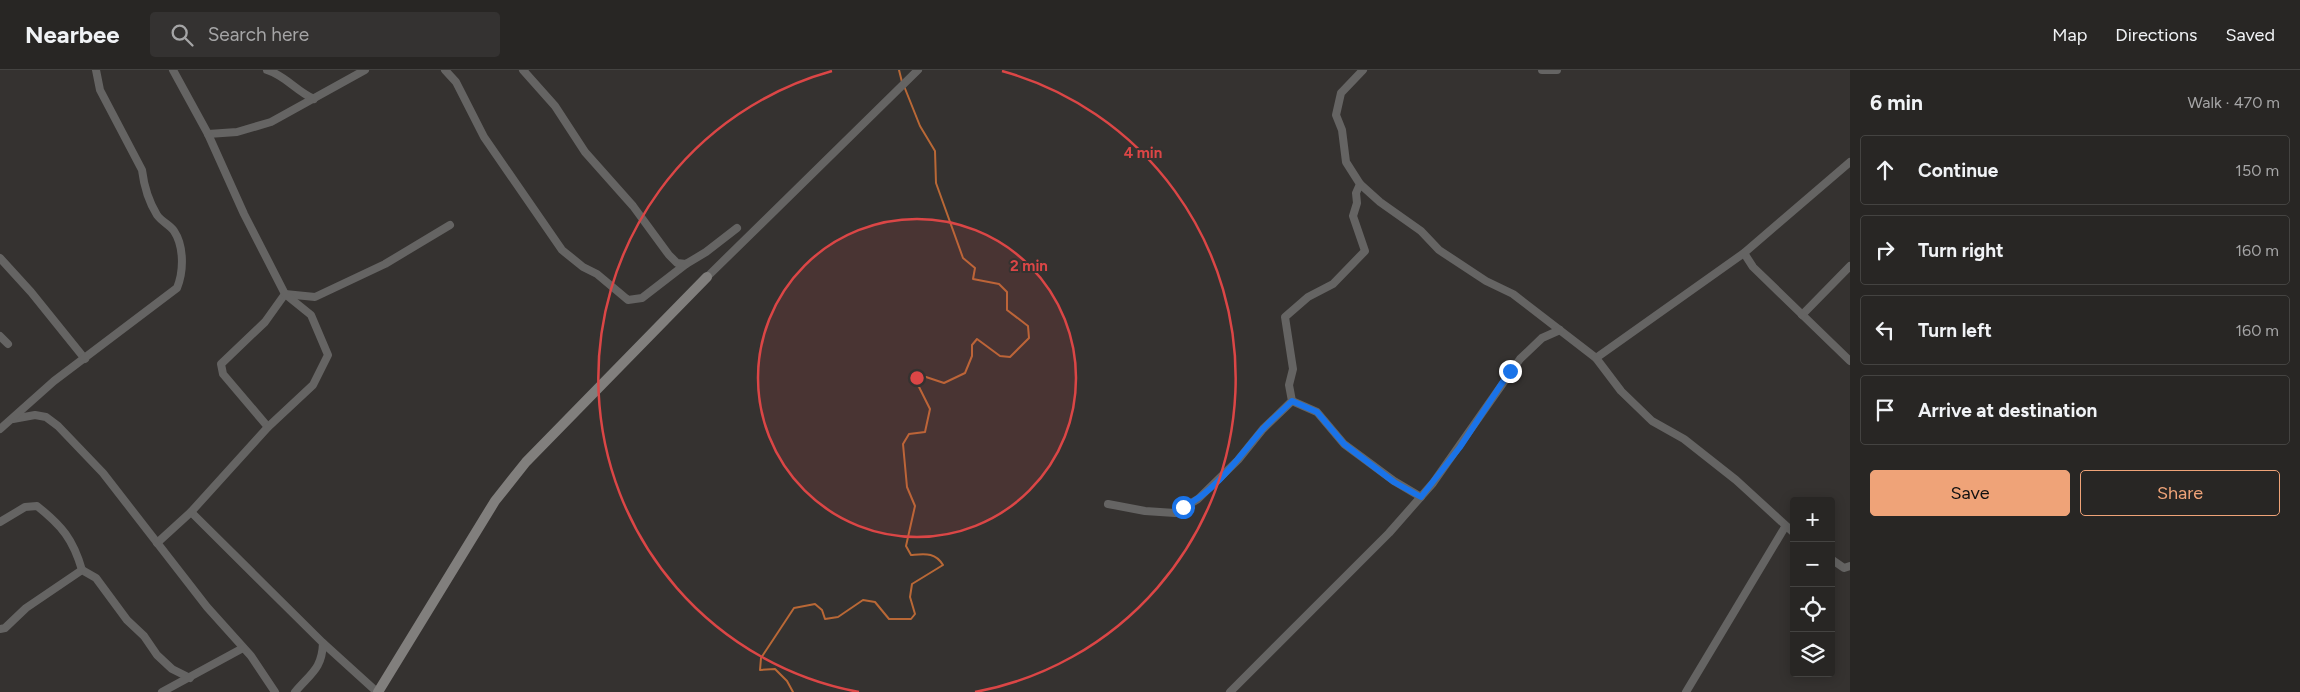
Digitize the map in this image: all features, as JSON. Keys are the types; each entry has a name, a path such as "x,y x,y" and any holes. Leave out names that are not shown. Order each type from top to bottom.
{"street":[{"path":"0,429 54,381 177,288 180,280 181,244 173,229 157,215 144,185 142,170 100,90 96,70"},
{"path":"157,543 191,512 268,427 313,385 328,355 311,315 285,294 244,214 208,134 173,70"},
{"path":"267,70 280,74 294,88 314,99"},
{"path":"208,134 237,132 271,122 365,70"},
{"path":"444,70 456,82 484,137 562,250 597,274 628,300 642,298 736,228"},
{"path":"523,70 554,106 585,152 633,206 668,255 677,263 686,264"},
{"path":"191,512 323,643 378,692 495,501 526,462 709,276 918,70"},
{"path":"1363,70 1341,93 1336,116 1342,130 1346,162 1360,184 1391,211 1420,231 1439,250 1486,282 1513,294 1596,358 1621,390 1652,421 1684,439 1736,480 1790,530"},
{"path":"1542,70 1557,70"},
{"path":"1596,358 1744,253 1850,162"},
{"path":"1292,401 1289,386 1293,369 1285,317 1308,297 1333,284 1365,250 1353,216 1357,203 1356,193 1360,184"},
{"path":"285,294 315,297 385,264 450,225"},
{"path":"1744,253 1753,267 1850,361"},
{"path":"0,258 31,292 85,359"},
{"path":"1802,315 1850,266"},
{"path":"268,427 223,374 222,364 265,322 285,294"},
{"path":"1230,692 1341,583 1421,497 1460,447 1520,359 1542,338 1560,330"},
{"path":"0,336 8,344"},
{"path":"1292,401 1317,412 1344,444 1394,482 1421,497"},
{"path":"1108,504 1145,511 1174,513 1198,499 1238,460 1263,429 1292,401"},
{"path":"12,420 35,415 46,417 58,426 103,473 157,543 243,648 275,692"},
{"path":"0,522 25,508 37,506 60,524 75,549 82,570 96,578 127,620 144,636 157,655 172,669 190,678"},
{"path":"1686,692 1785,527"},
{"path":"1835,562 1844,568 1850,566"},
{"path":"0,629 5,628 26,608 82,570"},
{"path":"295,692 316,672 322,658 323,643"},
{"path":"162,692 243,648"}],"waterway":[{"path":"899,70 902,82"},
{"path":"793,692 787,681 775,669 760,670 761,658 794,608 815,604 822,610 825,619 838,617 863,600 875,602 889,619 911,619 915,614 910,597 912,584 943,565 933,556 925,554 911,555 906,546 915,506 907,487 903,444 909,434 925,432 930,409 919,387 910,379 926,377 944,383 965,373 972,356 972,345 977,339 1000,356 1010,357 1029,338 1028,326 1007,310 1007,292 999,284 973,279 975,268 963,258 936,183 935,151 920,126 904,86"}],"route":[{"path":"1183,507 1198,499 1238,460 1263,429 1292,401 1317,412 1344,444 1394,482 1421,497 1434,483 1460,447 1510,371"}]}
